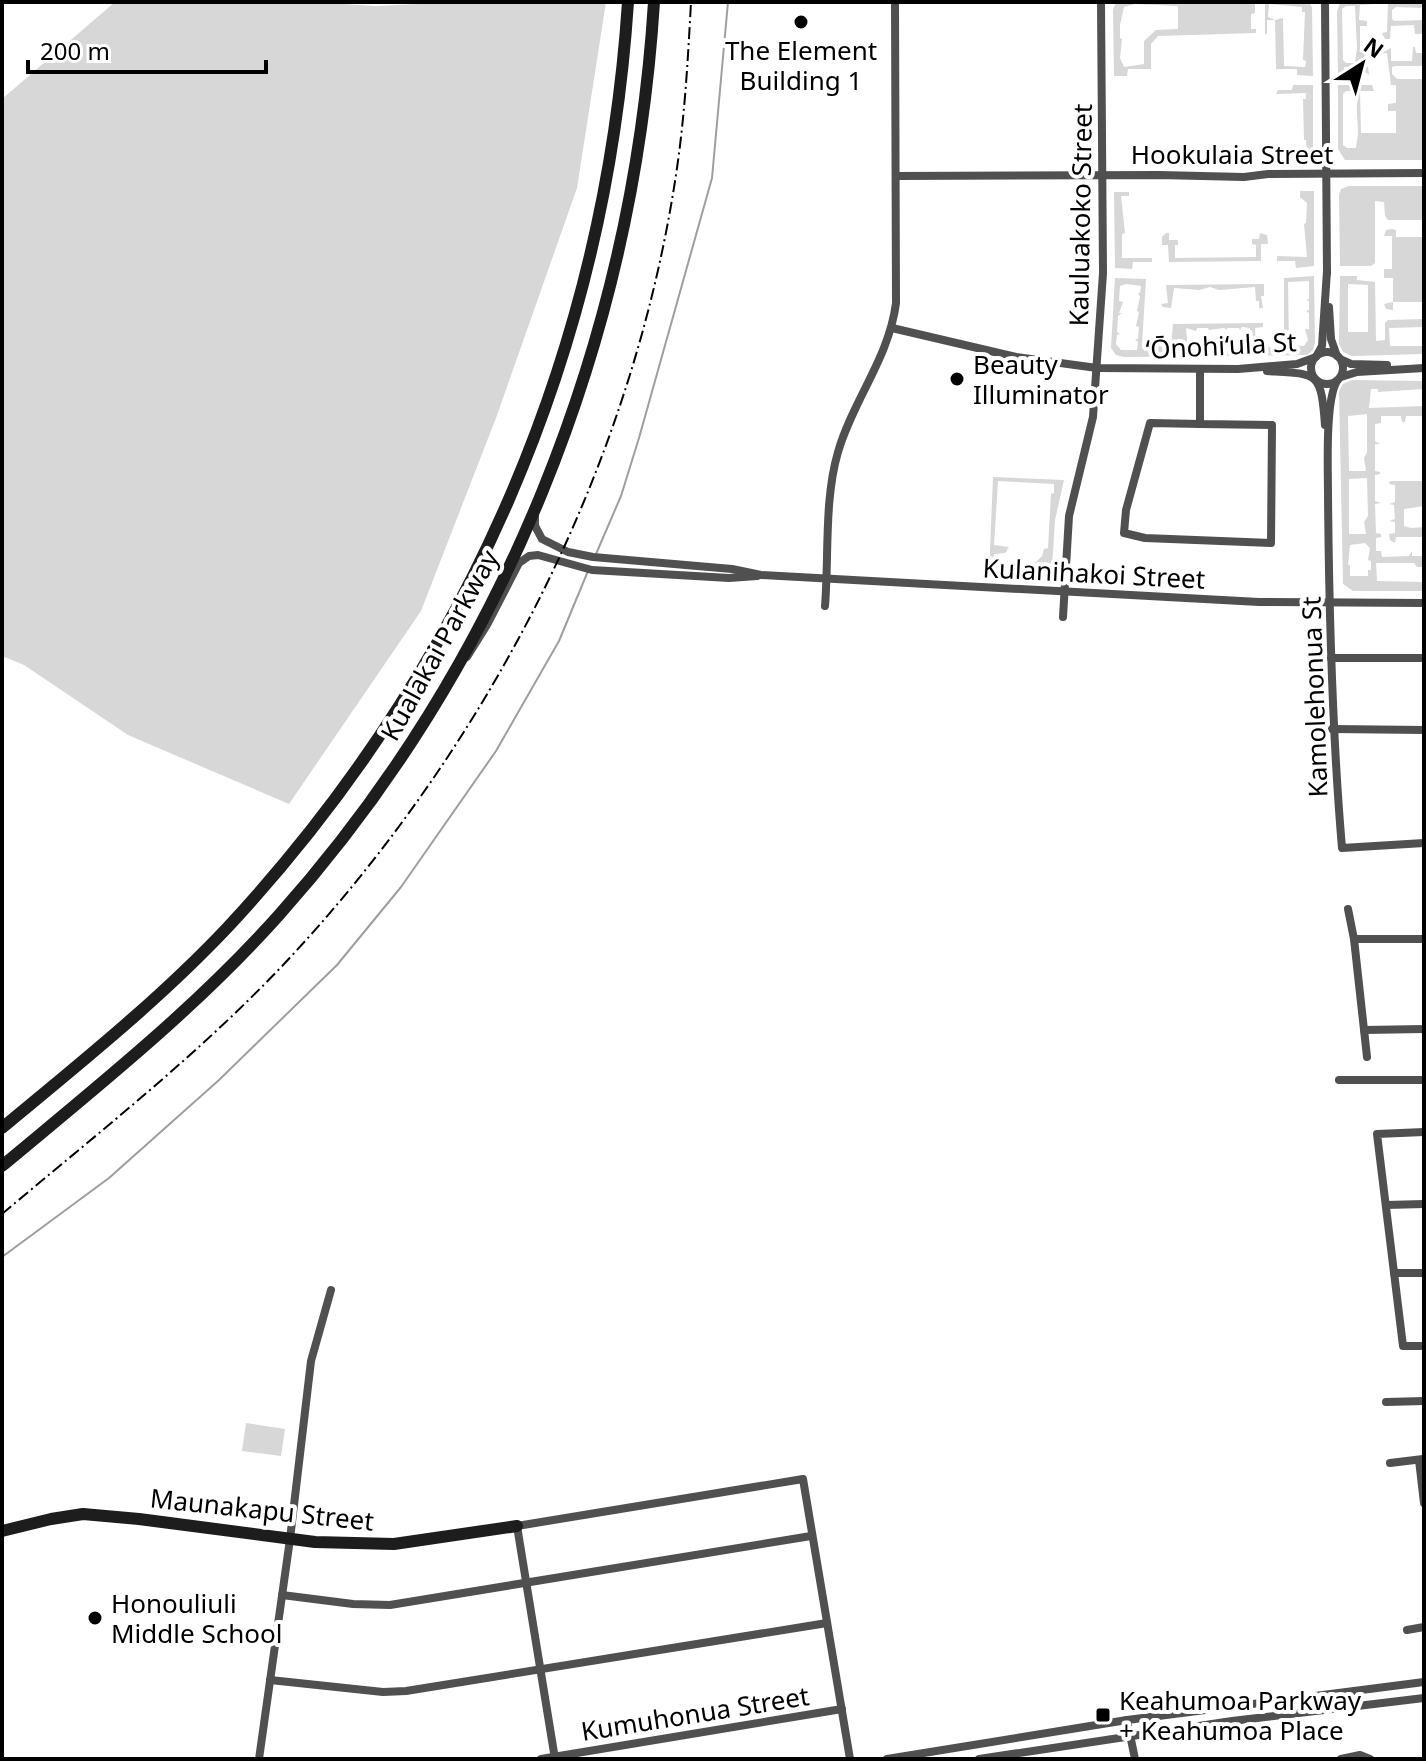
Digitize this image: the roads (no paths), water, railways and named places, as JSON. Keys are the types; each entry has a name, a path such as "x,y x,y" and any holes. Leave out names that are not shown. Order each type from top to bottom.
{"main road":[{"name":"Kualakai Parkway","path":"2,1128 148,1004 261,891 343,790 440,641 475,576 513,494 569,337 596,230 613,142 628,2"},
{"name":"Kualakai Parkway","path":"2,1166 184,1010 278,916 372,800 446,686 494,597 538,503 593,352 617,259 637,161 654,2"},
{"name":"Maunakapu Street","path":"2,1531 83,1514 290,1539 394,1544 517,1526"}],"street":[{"path":"825,606 837,454 892,328 897,292 895,2"},
{"name":"Kauluakoko Street","path":"1063,617 1069,516 1092,425 1103,273 1101,2"},
{"path":"1325,2 1327,271 1331,339 1343,369 1339,379"},
{"name":"Hookulaia Street","path":"896,176 1244,177 1268,174 1424,173"},
{"path":"1315,379 1311,370 1323,342 1327,271"},
{"name":"‘Ōnohi‘ula St","path":"892,328 1016,357 1097,368 1238,369 1297,364 1316,357"},
{"path":"1238,369 1303,373 1324,384 1357,372 1424,368 1353,364 1324,352 1316,357"},
{"path":"1200,369 1200,424"},
{"name":"Kamolehonua St","path":"1315,379 1323,394 1328,460"},
{"name":"Kamolehonua St","path":"1339,379 1331,393 1328,460 1332,729 1342,848 1424,843"},
{"path":"1150,423 1200,424 1272,425 1271,543 1145,538 1124,533 1126,510 1150,423"},
{"name":"Kulanihakoi Street","path":"538,503 534,518 536,530 542,539 586,556 827,579 1329,604 1424,603"},
{"name":"Kulanihakoi Street","path":"446,686 481,636 519,563 535,555 585,569 729,578 761,575"},
{"path":"1331,658 1424,658"},
{"path":"1332,729 1424,730"},
{"path":"1348,909 1367,1057"},
{"path":"1354,939 1424,939"},
{"path":"1364,1030 1424,1029"},
{"path":"1339,1080 1424,1080"},
{"path":"1424,1132 1377,1134 1403,1346 1424,1346"},
{"path":"1386,1205 1424,1204"},
{"path":"1394,1273 1424,1273"},
{"path":"259,1759 311,1361 331,1290"},
{"path":"1386,1402 1424,1401"},
{"path":"1390,1463 1421,1460 1424,1503"},
{"path":"555,1758 517,1526 803,1479 850,1759"},
{"path":"282,1595 353,1604 390,1605 811,1536"},
{"path":"270,1680 383,1692 406,1691 827,1623"},
{"path":"1407,1630 1424,1627"},
{"path":"887,1759 1127,1720 1424,1682"},
{"path":"979,1759 1424,1698"},
{"name":"Kumuhonua Street","path":"541,1759 842,1709"},
{"path":"1127,1720 1135,1759"},
{"path":"1346,1759 1364,1755 1370,1759"}],"waterway":[{"path":"596,554 621,496 639,438 712,178 728,2"},
{"path":"2,1257 109,1178 219,1080 337,965 401,887 496,751 559,641 588,571"}],"railway":[{"path":"2,1214 182,1062 284,964 358,880 425,790 487,695 541,596 588,493 626,387 656,278 677,168 691,2"}],"place":[{"name":"The Element Building 1","path":"801,22"},
{"name":"Beauty Illuminator","path":"957,379"},
{"name":"Honouliuli Middle School","path":"95,1618"},
{"name":"Keahumoa Parkway + Keahumoa Place","path":"1103,1715"}]}
